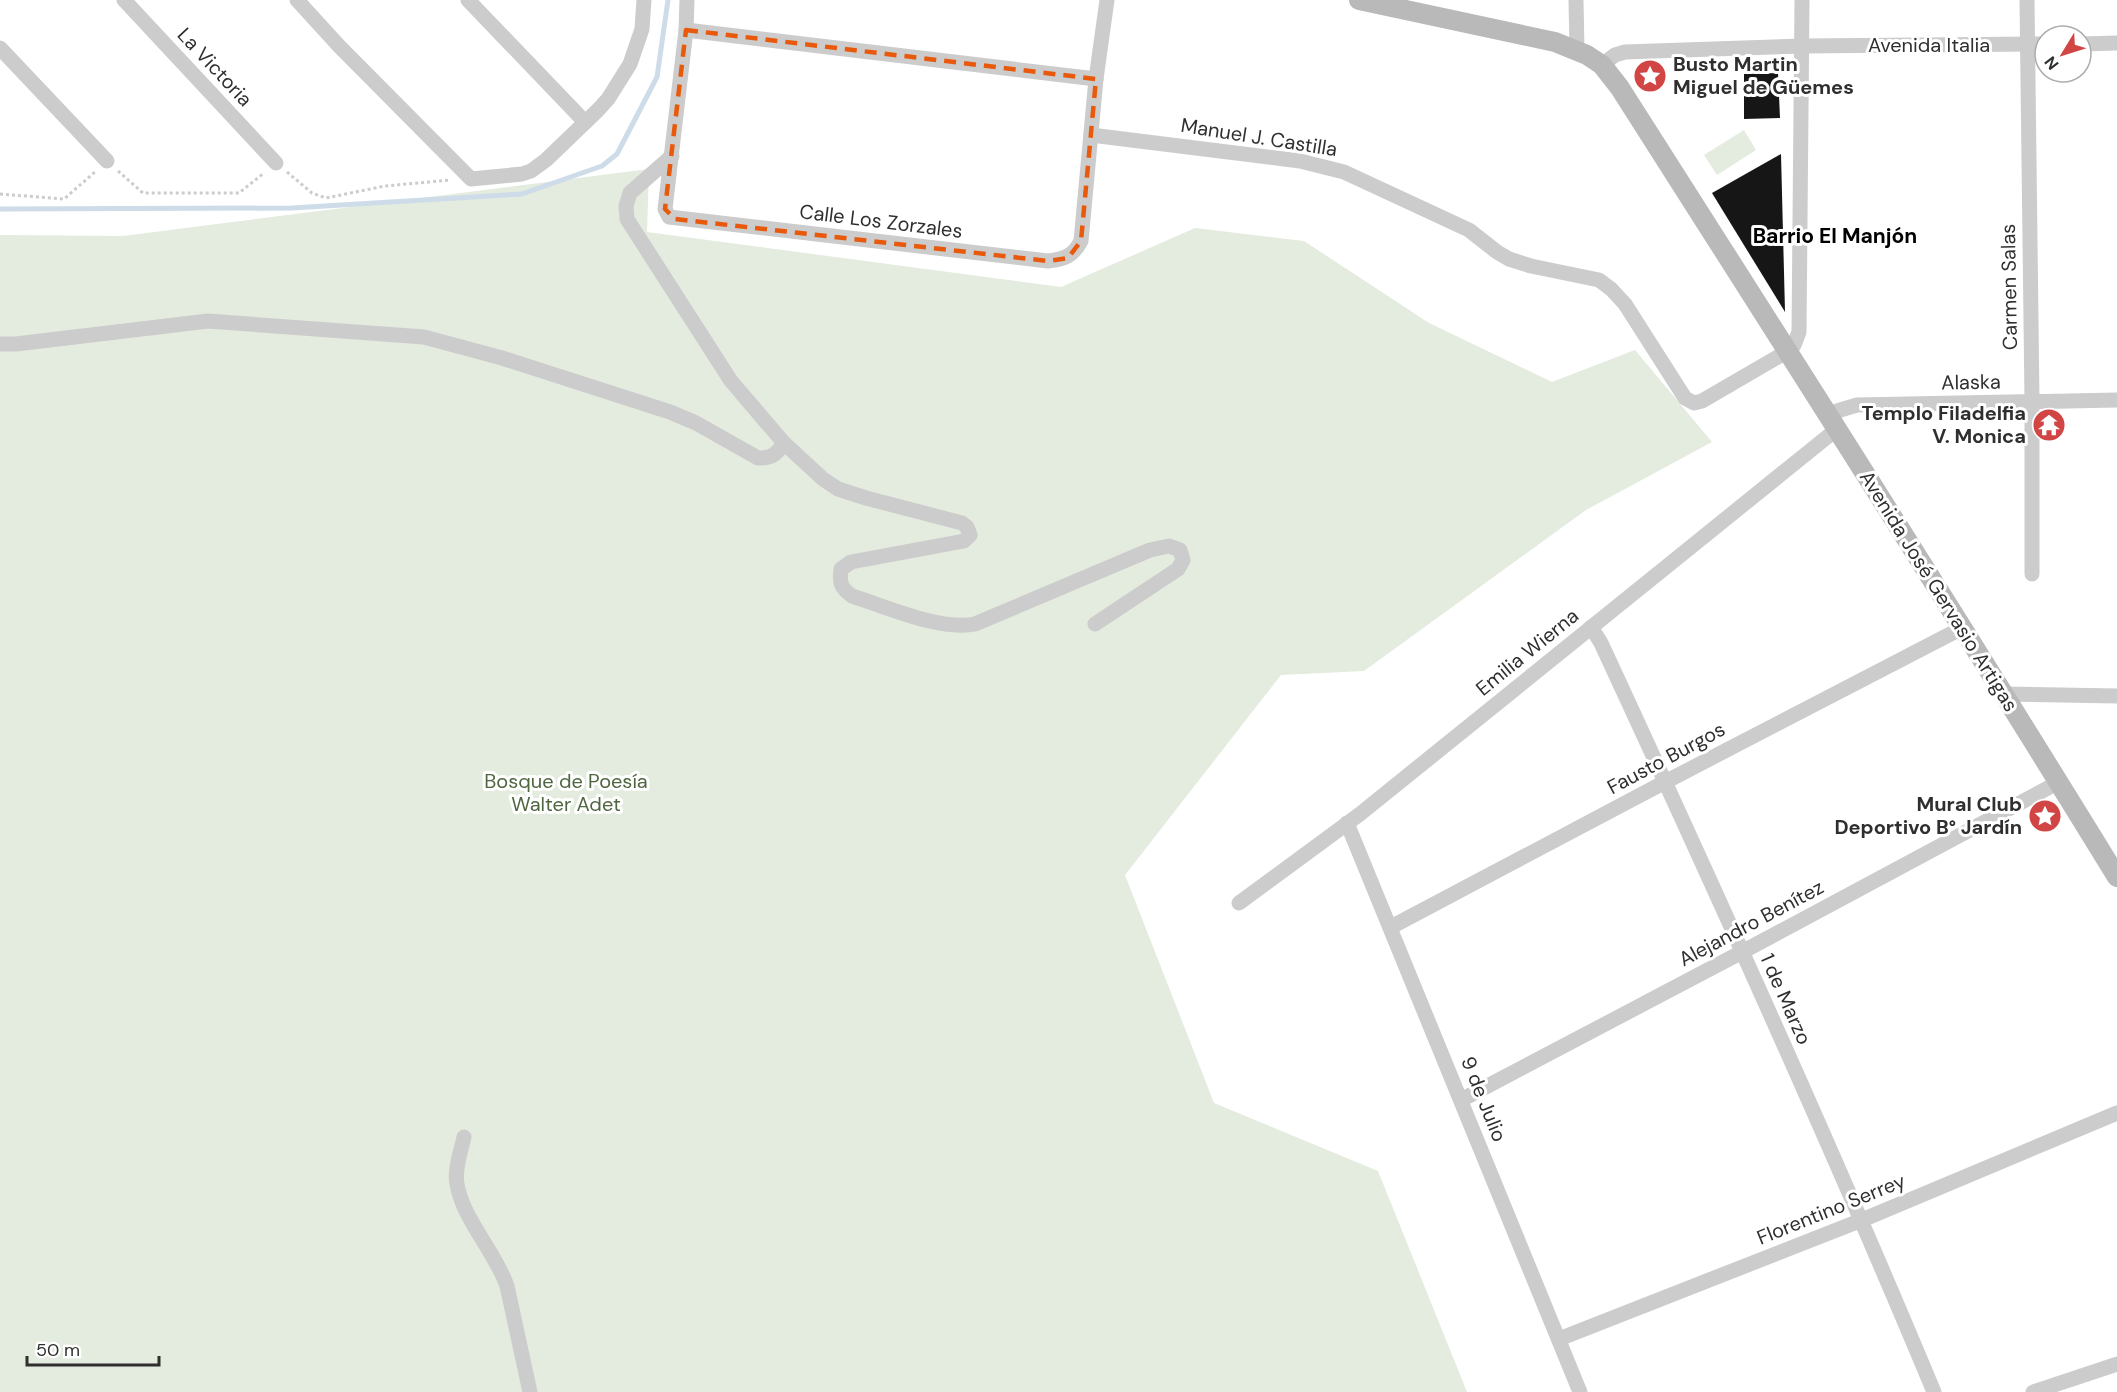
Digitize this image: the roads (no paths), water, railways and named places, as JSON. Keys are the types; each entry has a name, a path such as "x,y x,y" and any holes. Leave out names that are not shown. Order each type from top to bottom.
{"main road":[{"path":"1359,0 1385,2 1536,37 1577,50 1602,65"},
{"name":"Avenida José Gervasio Artigas","path":"1602,65 1620,88 1788,351 2117,876"}],"street":[{"name":"La Victoria","path":"124,0 276,163"},
{"path":"297,0 471,178 522,174 531,171 546,160 608,99 630,64 642,29 643,1"},
{"path":"468,0 585,122"},
{"path":"687,0 686,30 672,156 630,193 626,206 627,219 731,381 784,443 823,479 838,489 866,498 962,523 967,527 970,535 964,541 851,562 841,569 839,581 842,588 852,596 945,626 962,627 975,624 1150,550 1169,546 1180,550 1184,560 1178,569 1095,624"},
{"path":"1091,135 1107,0"},
{"path":"1576,0 1577,50"},
{"path":"1788,351 1794,345 1799,332 1801,317 1802,0"},
{"name":"Carmen Salas","path":"2026,0 2032,401 2032,574"},
{"path":"686,30 1096,79"},
{"path":"2093,44 2117,43"},
{"name":"Avenida Italia","path":"1602,65 1625,51 1802,46 2033,44"},
{"path":"0,48 107,161"},
{"name":"Calle Los Zorzales","path":"672,156 665,209 669,217 1048,261 1068,258 1075,252 1081,241 1091,135"},
{"name":"Manuel J. Castilla","path":"1091,135 1300,161 1344,172 1469,230 1509,259 1531,266 1599,280 1625,304 1685,398 1694,402 1702,401 1788,351"},
{"path":"0,344 208,321 424,338 448,342 502,358 670,412 696,423 758,458 769,458 776,455 784,443"},
{"name":"Alaska","path":"1832,421 1857,405 2117,400"},
{"name":"Emilia Wierna","path":"1239,903 1347,823 1591,627 1832,421"},
{"name":"1 de Marzo","path":"1591,627 1601,643 1742,952 1862,1220 1934,1392"},
{"name":"Fausto Burgos","path":"1391,927 1962,628"},
{"path":"2005,694 2117,696"},
{"name":"Alejandro Benítez","path":"1461,1100 2058,782"},
{"name":"9 de Julio","path":"1347,823 1580,1392"},
{"name":"Florentino Serrey","path":"1559,1340 1862,1220 2117,1113"},
{"path":"464,1137 456,1182 462,1203 501,1270 507,1286 530,1392"},
{"path":"2032,1392 2117,1364"}],"waterway":[{"path":"0,209 292,208 522,194 602,166 617,154 657,77 668,0"}],"place":[{"name":"Busto Martin Miguel de Güemes","path":"1650,76"},
{"name":"Templo Filadelfia V. Monica","path":"2049,425"},
{"name":"Mural Club Deportivo B° Jardín","path":"2045,816"}],"district":[{"name":"Barrio El Manjón","path":"1835,236"}],"park label":[{"name":"Bosque de Poesía Walter Adet","path":"566,792"}]}
